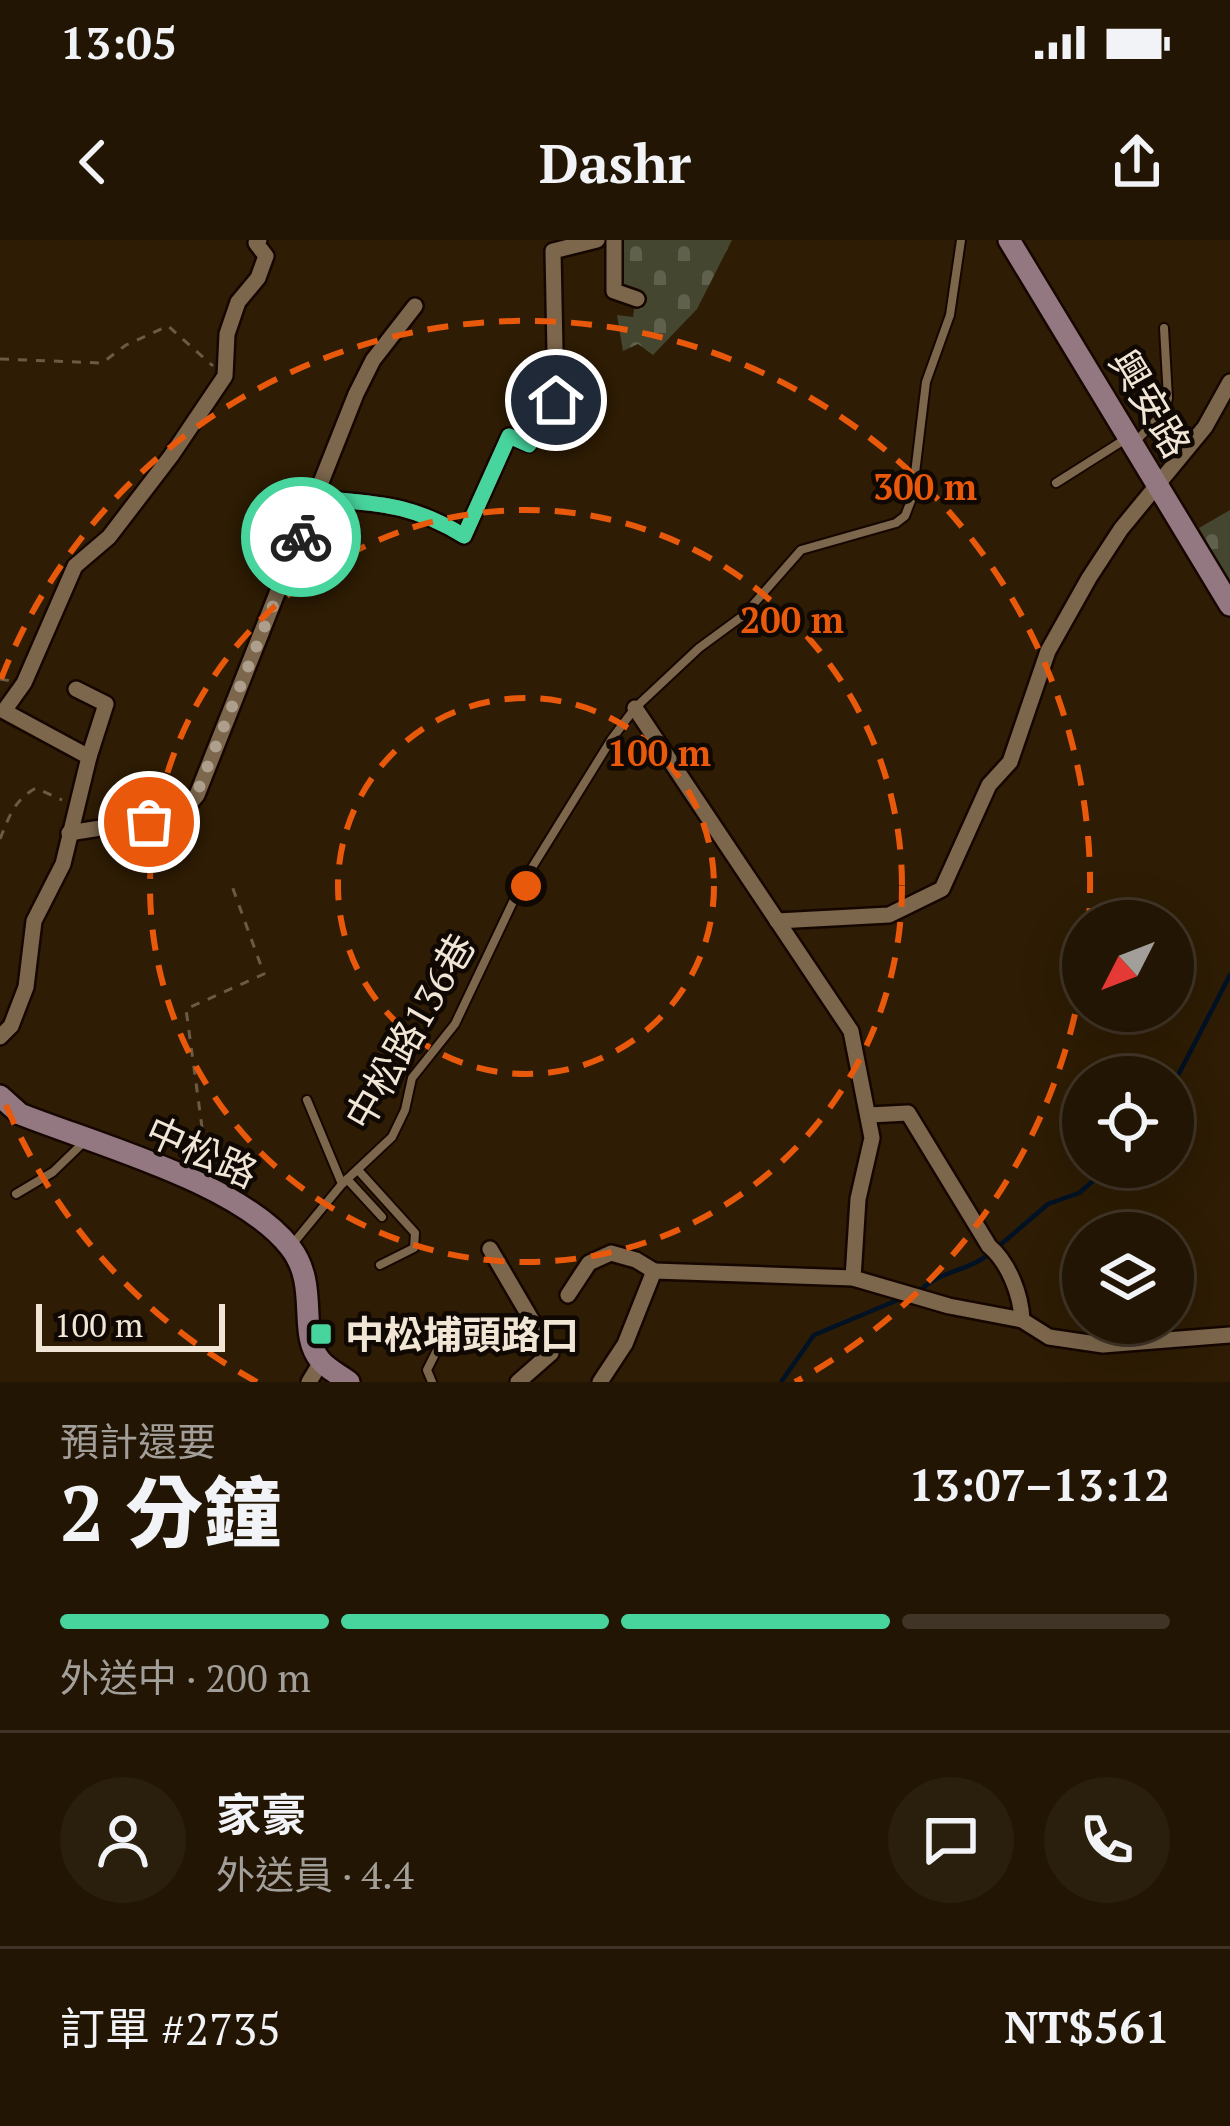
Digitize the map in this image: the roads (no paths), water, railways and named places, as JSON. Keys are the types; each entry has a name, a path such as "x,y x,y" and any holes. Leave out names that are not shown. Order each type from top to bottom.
{"street":[{"path":"89,757 4,711 24,683 75,566 109,537 225,376 227,334 238,302 258,278 266,256 256,244 259,240"},
{"path":"317,498 402,507 430,515 464,536 509,436 529,445 556,400 553,250 597,240"},
{"path":"614,240 614,291 637,298"},
{"name":"興安路","path":"1009,240 1230,605"},
{"path":"69,833 170,817 196,795 373,360 415,306"},
{"path":"777,921 890,915 942,889 989,784 1010,762 1048,651 1089,578 1205,427 1230,382"},
{"path":"0,1037 11,1026 26,987 34,922 63,864 106,704 76,689"},
{"path":"635,708 851,1031 872,1138 858,1198 853,1279"},
{"name":"中松路","path":"0,1096 20,1114 248,1206 290,1247 309,1283 315,1372 349,1382"},
{"path":"869,1115 908,1113 998,1254 1022,1301 1022,1320"},
{"path":"490,1249 551,1353 518,1382"},
{"path":"568,1295 590,1263 610,1253 654,1271 853,1279 949,1306 1022,1320 1049,1337 1103,1345 1230,1335"},
{"path":"600,1382 625,1344 654,1271"}],"lane":[{"name":"中松路136巷","path":"290,1247 344,1182 392,1137 405,1110 412,1078 454,1024 520,887 635,708 699,648 744,615 801,550 896,523 904,516 912,498 926,382 950,315 961,240"},
{"path":"1057,483 1132,440 1165,411 1164,328"},
{"path":"307,1100 344,1182 382,1217"},
{"path":"16,1194 52,1172 86,1140"},
{"path":"358,1170 416,1233 414,1248 380,1265"},
{"path":"432,1382 427,1370 436,1352 478,1321"}],"waterway":[{"path":"1188,1056 1230,975"},
{"path":"998,1247 1048,1204 1085,1188"},
{"path":"921,1290 989,1254"},
{"path":"781,1382 814,1335 905,1297"}],"place":[{"name":"中松埔頭路口","path":"321,1334"}]}
